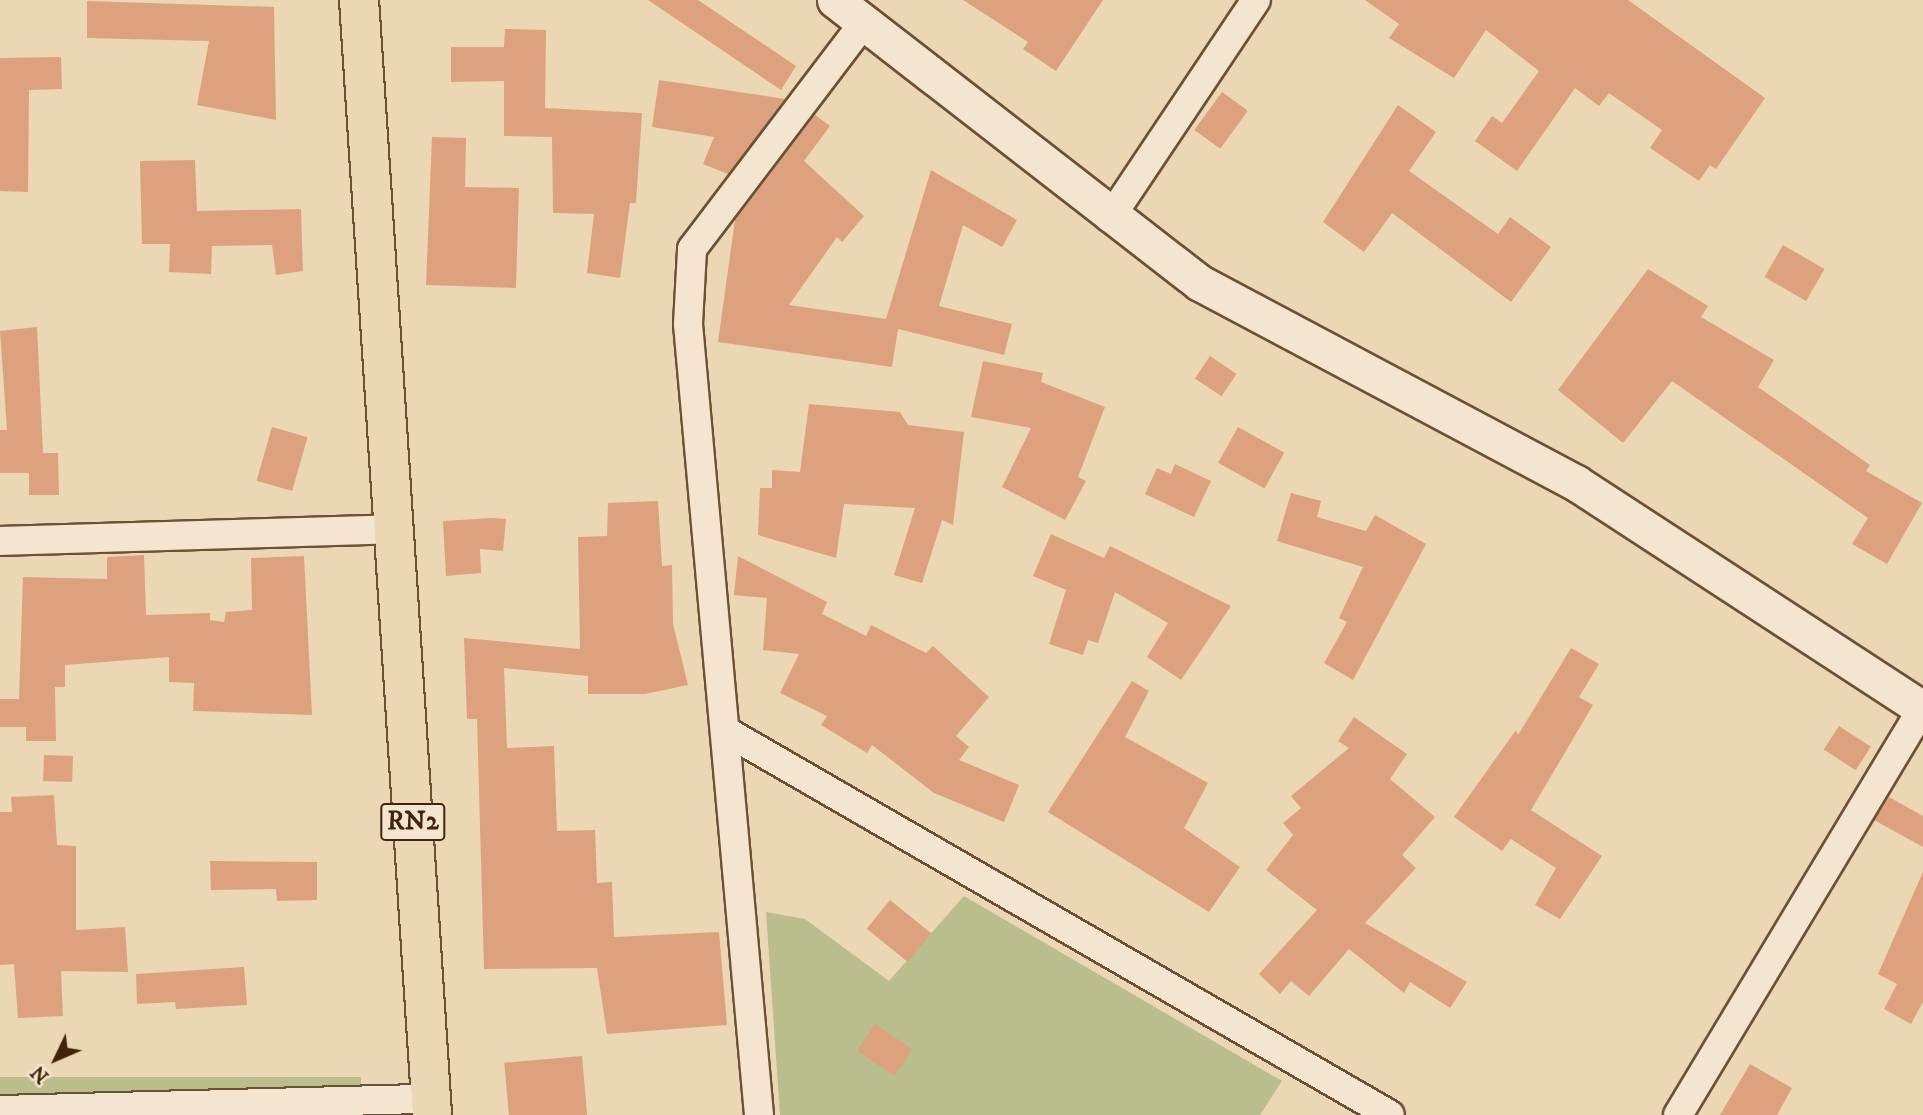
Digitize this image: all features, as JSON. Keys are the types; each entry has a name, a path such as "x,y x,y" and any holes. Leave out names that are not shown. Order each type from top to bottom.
{"highway":[{"name":"RN2","path":"359,0 397,529 432,1107"}],"street":[{"path":"835,0 1110,218 1262,320 1576,483 1922,709 1678,1115"},
{"path":"1110,218 1256,0"},
{"path":"759,1115 729,733 688,324 692,249 864,22"},
{"path":"0,541 397,529"},
{"path":"729,733 1390,1115"},
{"path":"0,1110 432,1107"}],"green space":[{"path":"964,896 1282,1081 1260,1115 780,1115 766,912 805,919 889,981"},
{"path":"0,1077 361,1077 361,1115 0,1115"}],"building":[{"path":"648,0 698,0 796,66 781,90"},
{"path":"963,0 1103,0 1056,71 1023,49 1028,42"},
{"path":"1365,0 1628,0 1765,98 1716,169 1710,165 1699,181 1650,148 1662,130 1609,93 1599,106 1575,88 1517,171 1475,141 1492,116 1502,123 1539,71 1486,30 1454,78 1389,38 1399,24"},
{"path":"87,1 274,7 276,120 197,105 209,41 87,38"},
{"path":"505,29 546,30 545,108 642,113 636,203 630,203 620,278 587,273 594,214 553,213 552,137 504,136 504,81 451,82 451,47 504,47"},
{"path":"61,57 62,89 29,90 28,192 0,191 0,58"},
{"path":"659,80 785,99 728,174 703,164 714,137 652,127"},
{"path":"1222,92 1248,111 1220,149 1194,130"},
{"path":"1398,105 1436,132 1409,171 1498,234 1510,217 1551,247 1511,302 1392,213 1364,252 1323,222"},
{"path":"815,115 830,126 804,161 864,216 842,242 837,237 789,305 886,319 931,170 1017,220 1002,247 963,225 939,306 1012,324 1004,355 898,329 892,367 718,342 735,220"},
{"path":"432,137 466,138 465,187 519,188 516,288 426,285"},
{"path":"195,160 197,211 301,209 303,271 276,275 272,245 212,246 211,274 169,272 170,244 142,244 140,161"},
{"path":"1783,245 1825,269 1806,301 1764,277"},
{"path":"1648,269 1708,306 1701,317 1774,360 1758,387 1870,465 1866,471 1922,503 1887,564 1852,544 1868,518 1672,381 1623,443 1558,390"},
{"path":"37,327 43,453 58,453 59,495 29,495 29,473 0,473 0,430 7,430 0,331"},
{"path":"1210,356 1237,374 1221,396 1195,378"},
{"path":"983,361 1043,373 1041,382 1105,407 1078,477 1086,481 1065,520 1002,487 1031,428 971,417"},
{"path":"809,404 900,412 908,425 964,432 953,525 942,520 922,583 894,575 915,508 844,504 836,558 758,535 760,488 772,488 772,470 800,472"},
{"path":"272,427 308,437 292,491 257,481"},
{"path":"1238,427 1284,453 1264,489 1218,463"},
{"path":"1175,464 1211,481 1194,517 1145,494 1157,468 1171,474"},
{"path":"1291,493 1321,501 1317,517 1366,531 1375,515 1426,544 1353,680 1324,663 1347,622 1339,618 1363,567 1277,541"},
{"path":"658,501 662,566 672,565 673,624 688,685 645,694 588,694 588,676 504,668 507,748 554,746 557,831 595,830 597,883 612,882 614,937 719,932 727,1025 607,1034 597,968 484,969 477,719 467,719 464,638 580,649 578,537 607,536 608,503"},
{"path":"506,519 503,551 480,549 481,573 446,576 443,521"},
{"path":"1051,534 1104,558 1110,546 1231,606 1181,680 1147,657 1168,623 1115,592 1098,643 1088,640 1083,655 1049,644 1066,590 1033,576"},
{"path":"144,555 146,615 210,613 210,620 224,622 226,612 252,610 251,558 304,556 312,715 193,711 194,683 169,682 169,657 65,665 65,687 55,687 56,741 26,741 26,727 0,727 0,699 19,699 23,577 107,579 107,557"},
{"path":"738,556 827,602 822,614 866,636 871,625 926,653 933,646 989,697 956,736 969,747 959,760 1019,785 1004,822 934,793 872,745 867,753 821,725 827,716 780,693 799,654 763,650 767,598 734,595"},
{"path":"1571,648 1599,664 1579,697 1593,705 1531,810 1602,856 1560,919 1535,905 1556,868 1511,839 1502,851 1454,817 1516,730 1518,735"},
{"path":"1132,681 1149,691 1125,737 1208,783 1184,828 1240,867 1209,912 1048,812"},
{"path":"1354,717 1407,754 1390,779 1435,817 1402,855 1416,868 1365,923 1467,982 1450,1008 1410,982 1404,993 1349,949 1309,996 1291,981 1280,994 1259,974 1317,910 1266,870 1293,835 1283,823 1301,808 1291,796 1349,748 1338,741"},
{"path":"1839,726 1871,747 1856,770 1824,749"},
{"path":"44,755 73,756 72,782 43,781"},
{"path":"54,795 57,845 76,846 76,930 125,927 128,972 61,971 63,1016 18,1018 14,964 0,965 0,812 12,812 11,797"},
{"path":"1889,797 1923,816 1923,847 1874,820"},
{"path":"210,861 317,862 317,900 277,901 276,889 211,890"},
{"path":"1923,872 1923,1002 1911,1024 1884,1009 1897,984 1878,974"},
{"path":"890,900 931,933 908,962 867,929"},
{"path":"244,967 247,1005 176,1009 175,1002 137,1004 136,974"},
{"path":"875,1024 912,1049 894,1076 857,1051"},
{"path":"582,1056 587,1115 509,1115 504,1063"},
{"path":"1750,1064 1792,1088 1777,1115 1720,1115"}]}
